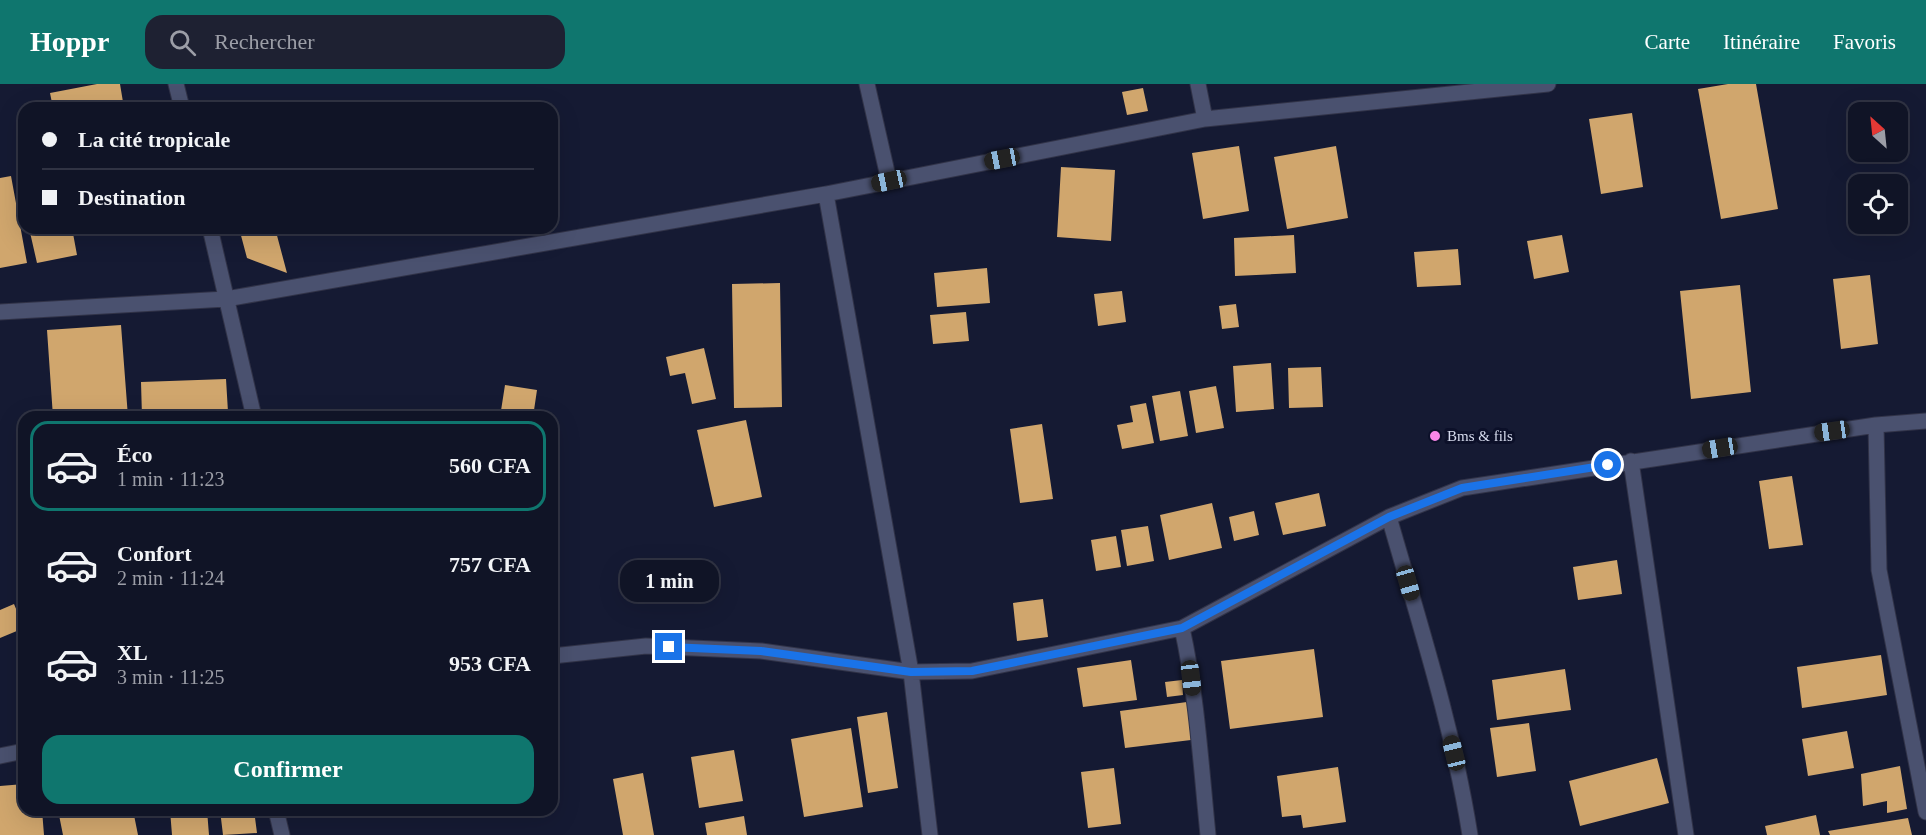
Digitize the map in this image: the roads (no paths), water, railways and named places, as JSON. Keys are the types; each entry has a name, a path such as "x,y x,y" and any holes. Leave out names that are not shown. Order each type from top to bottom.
{"street":[{"path":"176,84 180,102"},
{"path":"867,84 889,181"},
{"path":"1198,84 1205,119"},
{"path":"0,312 226,299 826,194 1205,119 1548,84"},
{"path":"826,194 911,672 930,835"},
{"path":"211,234 253,411"},
{"path":"558,655 646,646 761,651 911,672 972,671 1182,628 1389,517 1462,488 1876,425 1926,421"},
{"path":"1876,425 1879,570 1926,812"},
{"path":"1631,462 1686,835"},
{"path":"1389,517 1434,671 1464,793 1470,835"},
{"path":"1182,628 1189,658 1199,736 1208,835"},
{"path":"0,756 18,752"},
{"path":"277,816 282,835"}],"place":[{"name":"Bms & fils","path":"1435,436"}]}
